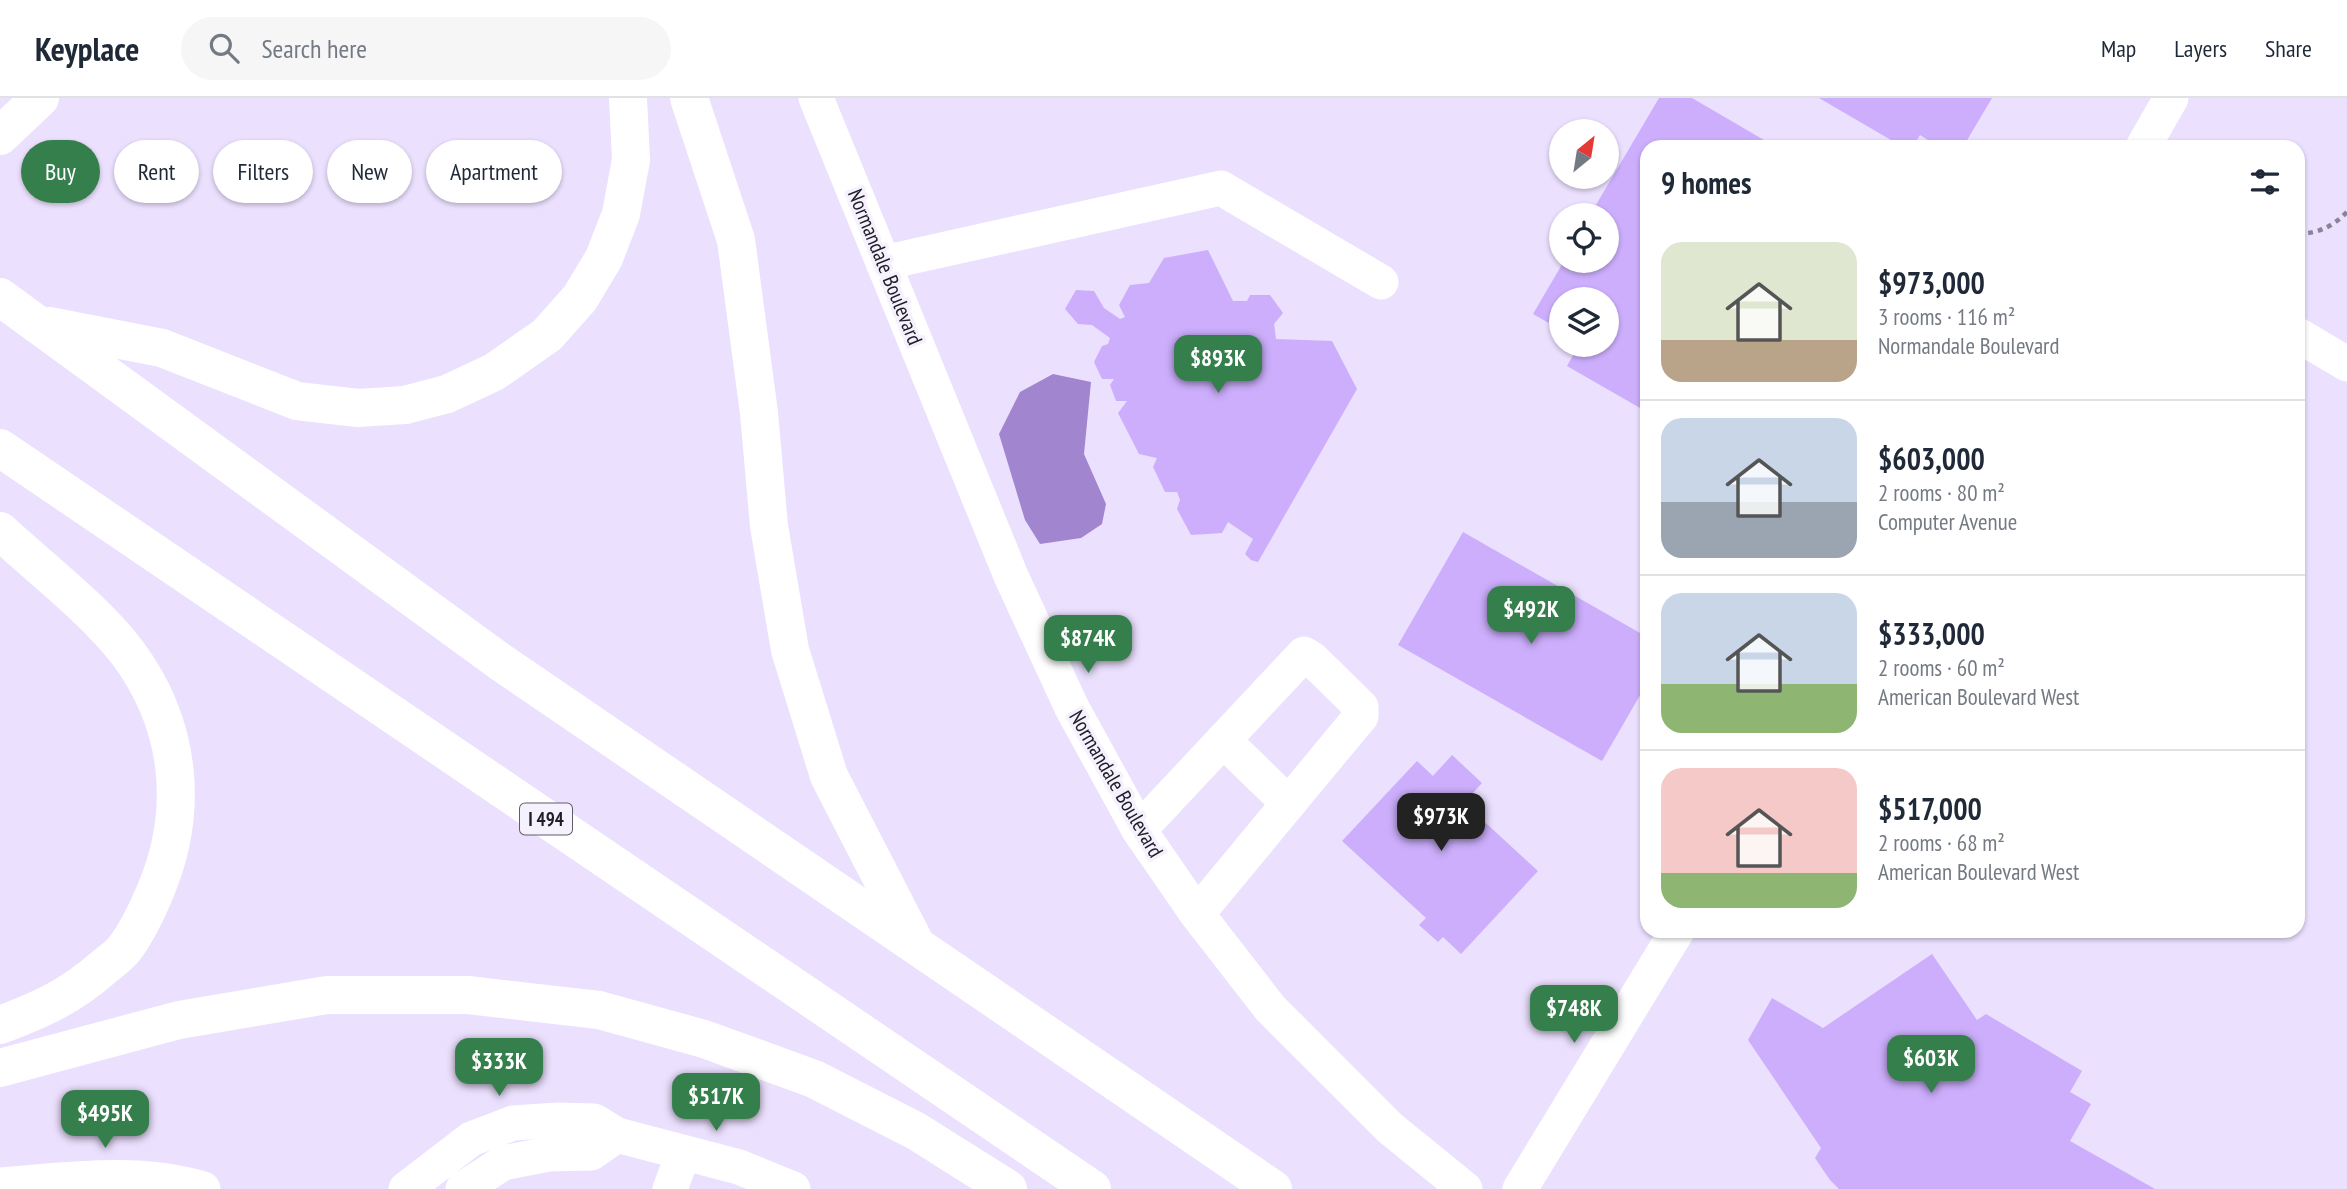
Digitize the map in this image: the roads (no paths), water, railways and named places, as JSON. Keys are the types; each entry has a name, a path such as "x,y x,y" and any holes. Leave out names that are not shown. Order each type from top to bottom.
{"highway":[{"path":"0,136 40,98"},
{"path":"40,324 162,348 297,401 358,408 405,405 447,394 494,372 547,335 580,298 604,258 621,214 631,160 628,98"},
{"path":"689,98 736,240 760,413 769,526 790,650 829,776 916,947"},
{"path":"0,297 499,660 1273,1189"},
{"name":"I 494","path":"0,448 1093,1189"},
{"path":"0,531 92,615 127,652 153,695 170,738 176,786 175,826 165,869 147,911 124,949 81,987 42,1010 0,1025"},
{"path":"0,1068 179,1020 327,995 468,995 599,1010 704,1039 814,1079 916,1131 1008,1189"}],"street":[{"name":"Normandale Boulevard","path":"816,98 1011,576 1072,708 1139,830 1197,914 1270,1008 1390,1128 1465,1189"},
{"path":"2147,140 2171,98"},
{"path":"883,263 1221,188 1381,282"},
{"path":"2305,339 2347,364"},
{"path":"1139,830 1304,654 1361,707 1361,716 1197,914"},
{"path":"1223,740 1288,803"},
{"path":"1520,1189 1673,938"},
{"path":"406,1189 471,1139 513,1123 558,1120 594,1121 617,1135 739,1167 793,1189"},
{"path":"463,1189 503,1163 549,1154 591,1153 617,1135"},
{"path":"670,1189 683,1154"},
{"path":"0,1185 106,1178 183,1183 203,1189"}]}
